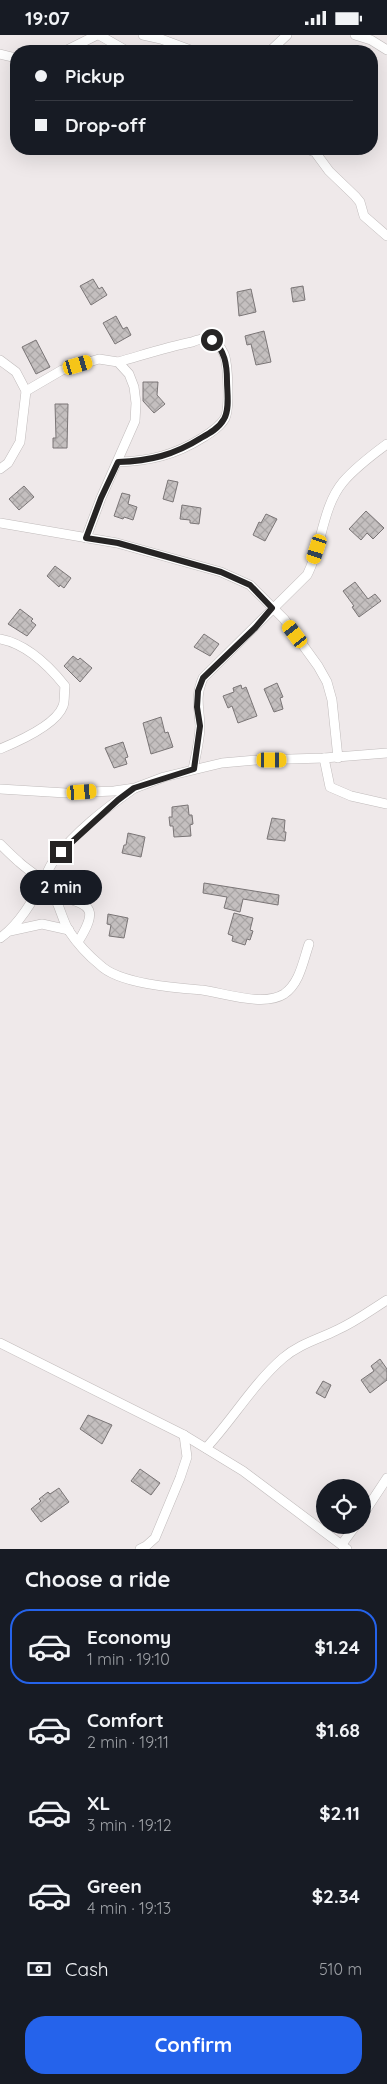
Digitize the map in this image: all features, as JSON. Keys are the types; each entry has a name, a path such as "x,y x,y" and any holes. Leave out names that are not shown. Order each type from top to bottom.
{"street":[{"path":"77,45 98,35 116,45"},
{"path":"143,35 177,45"},
{"path":"276,45 286,35"},
{"path":"354,35 371,40 387,50"},
{"path":"317,155 329,171 360,202 364,216 387,236"},
{"path":"26,391 62,370 99,359 118,362 175,345 205,338 212,340 218,345 224,355 227,404 225,418 218,427 189,446 174,453 154,459 118,462"},
{"path":"0,360 16,372 26,391 20,442 8,463 0,469"},
{"path":"86,538 101,498 135,421 136,403 134,387 128,374 118,362"},
{"path":"194,769 200,726 197,707 198,691 203,678 307,575 312,566 330,507 343,482 368,458 387,444"},
{"path":"0,523 118,543 221,572 250,585 284,619 306,649 327,683 332,700 338,757"},
{"path":"0,639 10,641 34,655 65,686 62,707 53,718 36,732 0,749"},
{"path":"0,789 66,793 114,791 134,788 194,769 222,763 387,753"},
{"path":"324,758 330,787 351,797 387,804"},
{"path":"0,938 10,931 43,881 53,861 69,843 134,788"},
{"path":"0,844 19,863 43,881 52,893 69,930 78,942 101,967 114,973 139,981 238,997 270,999 283,995 293,986 309,944"},
{"path":"52,893 77,901 87,907 91,913 90,920 78,942"},
{"path":"10,931 42,924 69,930"},
{"path":"206,1448 262,1378 283,1358 297,1348 339,1329 387,1301"},
{"path":"0,1343 184,1435 206,1448 243,1471 344,1547 351,1534"},
{"path":"140,1549 154,1538 180,1478 187,1457 184,1435"},
{"path":"371,1502 387,1478"}],"building":[{"path":"93,279 99,289 102,287 107,295 91,305 80,286"},
{"path":"303,286 305,300 293,302 291,288"},
{"path":"251,289 256,312 239,316 237,292"},
{"path":"116,316 123,329 127,327 131,335 115,344 103,323"},
{"path":"264,331 271,362 256,365 251,344 247,345 245,336"},
{"path":"36,340 50,367 36,374 22,347"},
{"path":"143,382 158,382 157,395 165,404 154,413 143,401"},
{"path":"55,404 68,404 67,448 53,448 53,438 56,438"},
{"path":"168,480 178,482 173,502 163,499"},
{"path":"24,486 34,497 19,510 9,499"},
{"path":"122,493 130,495 128,504 137,507 133,520 114,516"},
{"path":"182,505 201,508 199,524 190,523 190,520 180,519"},
{"path":"366,511 384,528 373,539 367,533 361,540 349,529"},
{"path":"266,514 277,519 265,541 253,535 259,522 261,523"},
{"path":"55,566 71,578 64,588 60,585 59,587 47,576"},
{"path":"355,582 368,599 375,594 381,601 359,617 352,607 354,606 343,591"},
{"path":"20,609 33,619 31,621 36,625 27,636 8,624"},
{"path":"204,634 219,644 210,656 194,647"},
{"path":"73,656 78,660 80,658 92,668 80,682 64,666"},
{"path":"277,683 283,697 280,698 283,709 274,712 264,689"},
{"path":"241,685 242,689 246,687 257,716 238,723 232,706 228,708 223,696 234,692 233,688"},
{"path":"161,717 165,733 168,732 173,747 151,754 143,723"},
{"path":"123,742 128,757 125,758 127,764 114,768 105,748"},
{"path":"188,805 189,815 192,815 193,824 190,825 191,836 174,837 173,826 170,826 169,817 172,817 172,807"},
{"path":"272,818 285,820 285,841 267,839"},
{"path":"128,833 145,837 141,857 122,853 124,845 126,845"},
{"path":"204,883 279,895 278,905 243,899 240,912 224,908 227,897 203,893"},
{"path":"234,913 253,918 250,930 253,931 250,940 247,939 245,945 232,941 233,936 228,934"},
{"path":"108,914 128,918 124,938 109,936 111,925 107,924"},
{"path":"380,1359 387,1369 387,1380 370,1393 361,1380 374,1371 371,1366"},
{"path":"323,1381 331,1385 325,1398 316,1393"},
{"path":"88,1415 112,1425 102,1444 80,1429"},
{"path":"140,1469 160,1483 151,1495 131,1481"},
{"path":"59,1488 69,1502 41,1522 31,1509 48,1492 50,1494"}],"route":[{"path":"61,852 118,800 134,788 194,769 200,726 197,707 198,691 203,678 255,628 272,608 250,585 221,572 152,551 86,538 101,498 118,462 154,459 174,453 208,434 218,427 225,418 227,411 227,377 224,355 218,345 212,340"}]}
